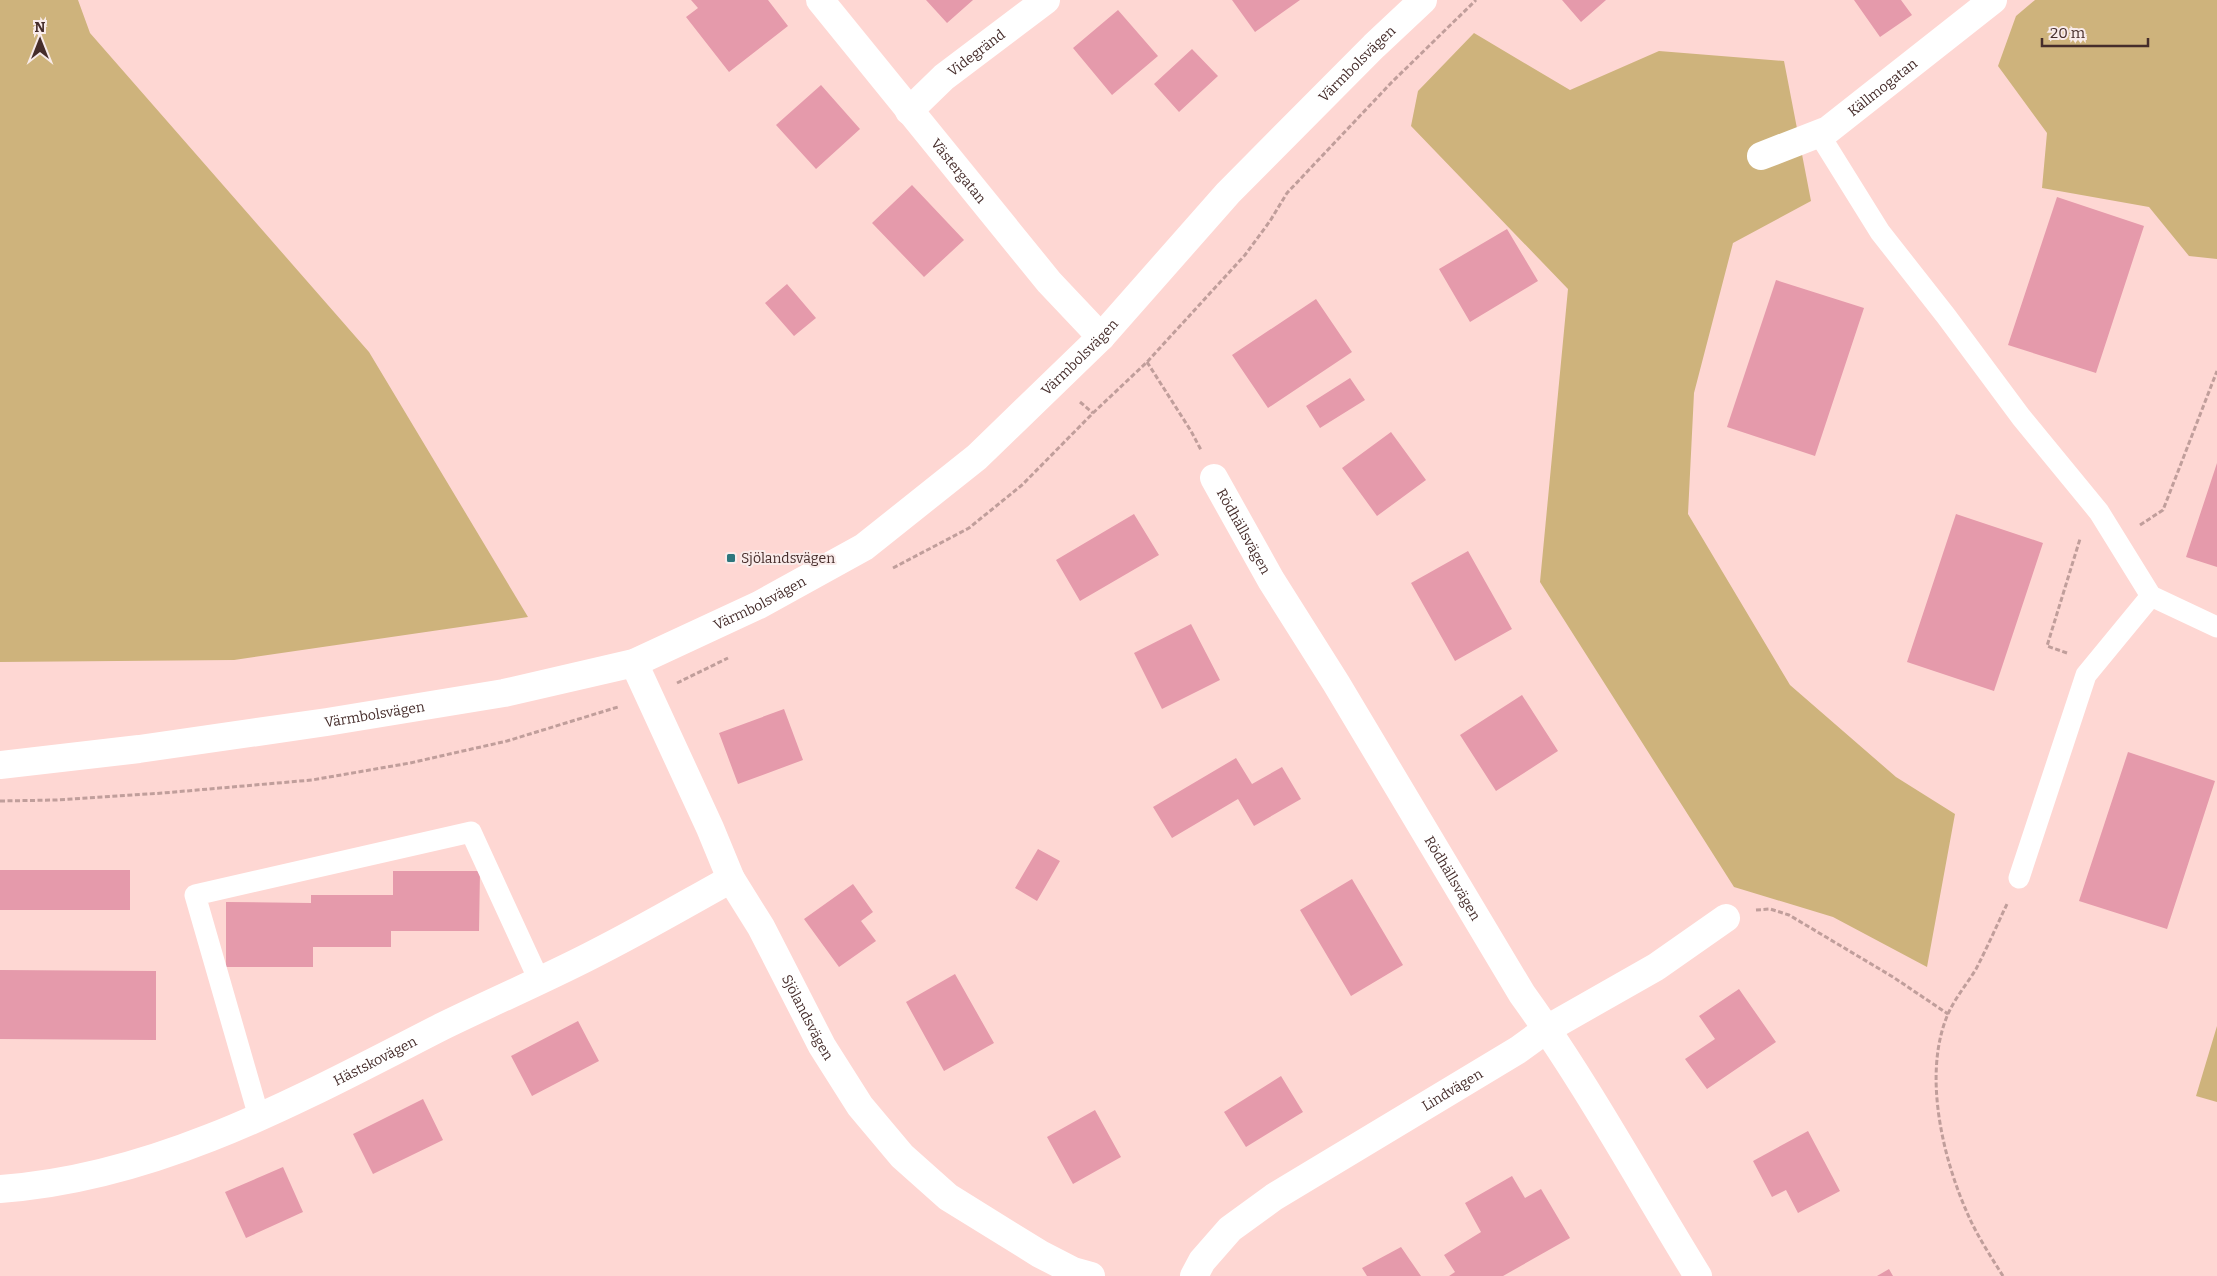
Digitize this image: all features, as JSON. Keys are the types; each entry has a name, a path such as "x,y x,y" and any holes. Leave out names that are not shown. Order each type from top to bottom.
{"street":[{"name":"Västergatan","path":"820,0 1049,282 1101,337"},
{"name":"Videgränd","path":"910,110 944,77 1046,0"},
{"name":"Värmbolsvägen","path":"0,764 139,749 504,694 634,663 759,605 864,547 977,458 1101,337 1228,192 1374,46 1424,0"},
{"name":"Källmogatan","path":"1761,156 1828,130 1993,0"},
{"name":"Rödhällsvägen","path":"1214,478 1271,580 1336,684 1522,994 1548,1029 1595,1104 1698,1276"},
{"name":"Sjölandsvägen","path":"634,663 710,828 731,879 761,926 822,1046 860,1106 902,1156 948,1197 1040,1254 1080,1274"},
{"name":"Hästskovägen","path":"0,1189 34,1187 93,1176 169,1154 296,1101 590,956 731,879"},
{"name":"Lindvägen","path":"1194,1276 1202,1261 1230,1229 1274,1197 1518,1050 1548,1029 1656,967 1726,918"}],"lane":[{"path":"1819,134 1880,232 2021,417 2091,502 2151,596 2217,627"},
{"path":"2019,878 2086,675 2151,596"},
{"path":"259,1116 195,895 471,832 539,980"}],"path":[{"path":"884,572 969,528 1022,485 1093,413 1147,362 1245,255 1270,222 1287,193 1391,83 1476,0"},
{"path":"1147,362 1192,432 1214,478"},
{"path":"2116,540 2163,510 2217,371"},
{"path":"2047,646 2091,502"},
{"path":"0,801 57,800 163,793 312,780 410,762 508,741 615,709 688,678 731,656"},
{"path":"2003,1276 1969,1217 1954,1175 1943,1138 1936,1088 1941,1042 1948,1014 1976,967 2019,878"},
{"path":"1726,918 1748,911 1770,910 1789,915 1892,977 1948,1014"}],"shaded area":[{"path":"0,0 78,0 90,33 369,352 528,617 234,660 0,662"},
{"path":"2035,0 2217,0 2217,259 2189,256 2149,207 2042,188 2047,133 1998,66 2016,16"},
{"path":"1474,33 1570,90 1659,51 1784,61 1811,201 1733,243 1694,393 1688,514 1790,685 1896,777 1955,814 1927,967 1833,917 1734,887 1540,582 1568,289 1411,126 1418,91"},
{"path":"2217,1026 2217,1102 2196,1096"}],"building":[{"path":"691,0 768,0 788,26 729,72 686,17 698,8"},
{"path":"926,0 973,0 947,23"},
{"path":"1232,0 1300,0 1255,32"},
{"path":"1562,0 1606,0 1581,22"},
{"path":"1854,0 1901,0 1912,15 1880,37"},
{"path":"1118,10 1158,56 1112,95 1073,48"},
{"path":"1192,49 1218,76 1179,112 1154,84"},
{"path":"821,85 860,129 816,169 776,125"},
{"path":"912,185 964,240 924,277 872,223"},
{"path":"2057,197 2144,226 2096,373 2008,345"},
{"path":"1507,229 1538,281 1470,322 1439,269"},
{"path":"1776,280 1864,308 1815,456 1727,427"},
{"path":"787,284 816,318 794,336 765,303"},
{"path":"1316,299 1352,352 1268,408 1232,355"},
{"path":"1350,378 1365,400 1320,428 1306,406"},
{"path":"1391,432 1426,480 1377,516 1342,468"},
{"path":"2217,463 2217,567 2186,557"},
{"path":"1134,514 1159,555 1080,601 1056,560"},
{"path":"1956,514 2043,543 1994,691 1907,662"},
{"path":"1468,551 1512,629 1455,661 1411,583"},
{"path":"1191,624 1220,680 1162,709 1134,653"},
{"path":"1522,695 1558,751 1496,791 1460,735"},
{"path":"784,709 803,760 738,784 719,733"},
{"path":"2128,752 2215,781 2167,929 2079,901"},
{"path":"1236,758 1252,784 1282,767 1301,799 1254,826 1238,799 1172,838 1153,807"},
{"path":"1038,849 1060,861 1037,901 1015,888"},
{"path":"0,870 130,870 130,910 0,910"},
{"path":"393,871 480,871 479,931 391,931 391,947 313,947 313,967 226,967 226,902 311,903 311,895 393,895"},
{"path":"1352,879 1403,965 1351,996 1300,910"},
{"path":"853,884 873,912 861,921 876,941 839,967 804,919"},
{"path":"0,970 156,971 156,1040 0,1039"},
{"path":"955,974 994,1043 944,1071 906,1002"},
{"path":"1739,989 1776,1042 1707,1089 1685,1059 1715,1039 1699,1016"},
{"path":"578,1021 599,1061 532,1096 511,1056"},
{"path":"1281,1076 1303,1112 1246,1147 1224,1112"},
{"path":"423,1099 443,1140 373,1174 353,1134"},
{"path":"1095,1110 1121,1157 1073,1184 1047,1137"},
{"path":"1808,1131 1840,1191 1798,1213 1786,1190 1772,1197 1753,1161"},
{"path":"283,1167 303,1212 246,1238 225,1192"},
{"path":"1512,1176 1525,1198 1541,1189 1570,1238 1503,1276 1449,1276 1455,1272 1444,1255 1481,1232 1465,1203"},
{"path":"1401,1247 1421,1276 1367,1276 1362,1268"},
{"path":"1889,1269 1893,1276 1877,1276"}],"place":[{"name":"Sjölandsvägen","path":"731,558"}]}
